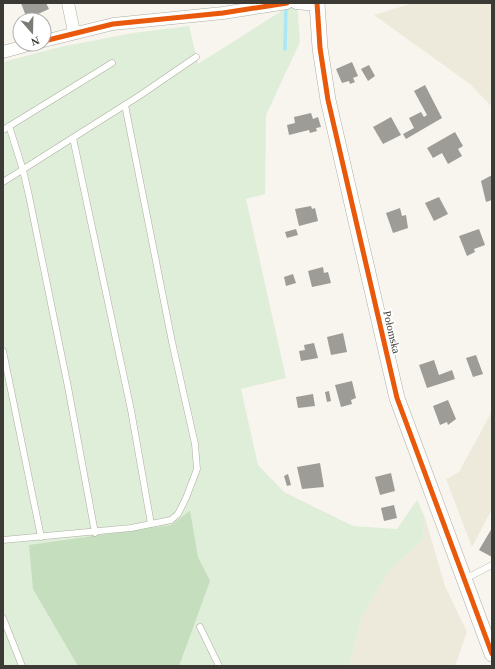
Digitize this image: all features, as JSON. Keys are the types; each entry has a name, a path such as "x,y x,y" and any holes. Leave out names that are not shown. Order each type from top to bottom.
{"street":[{"path":"68,3 74,32"},
{"path":"52,38 113,24 194,9 223,14 287,3"},
{"path":"296,3 317,4"},
{"name":"Połomska","path":"317,4 320,48 328,100 397,398 492,654"}],"lane":[{"path":"3,182 125,105 196,57"},
{"path":"94,533 68,387 23,170 6,128 112,63"},
{"path":"3,540 94,533 131,528 171,520 178,514 197,469 195,444 172,342 125,105"},
{"path":"73,138 130,410 151,524"},
{"path":"3,352 41,537"},
{"path":"464,580 492,565"},
{"path":"3,618 22,666"},
{"path":"200,627 219,666"}],"shaded area":[{"path":"413,3 492,3 492,107 470,84 374,15"},
{"path":"492,411 492,509 472,547 446,479 459,472"},
{"path":"425,518 445,586 467,632 455,666 349,666 361,619 389,570 423,540"}],"green space":[{"path":"294,3 297,3 300,42 266,115 265,194 246,199 286,378 241,389 258,465 284,492 353,526 397,529 417,500 425,518 423,540 389,570 361,619 349,666 3,666 3,62 41,52 52,52 52,49 60,47 133,33 189,26 198,64"},
{"path":"190,511 198,557 210,581 179,666 78,666 33,589 29,545 171,525"}],"building":[{"path":"21,3 46,3 49,9 42,12 24,12"},
{"path":"352,62 358,76 353,78 355,82 350,84 349,81 342,83 336,69"},
{"path":"369,65 375,76 368,81 361,69"},
{"path":"425,85 442,118 406,139 403,134 414,128 409,118 421,112 424,117 427,115 414,91"},
{"path":"311,113 313,119 318,117 321,127 316,128 317,131 310,133 309,130 289,135 287,125 295,123 294,117"},
{"path":"391,117 401,135 383,144 373,127"},
{"path":"455,132 463,146 458,149 462,156 448,164 442,153 433,158 427,148"},
{"path":"492,175 492,200 486,202 481,181"},
{"path":"439,197 448,214 434,221 425,203"},
{"path":"311,206 312,209 315,208 318,221 299,226 295,209"},
{"path":"400,208 402,216 406,215 408,228 393,233 386,213"},
{"path":"296,229 298,235 287,238 285,232"},
{"path":"479,229 485,245 474,249 475,252 467,256 459,236"},
{"path":"323,267 324,273 328,272 331,283 312,287 308,271"},
{"path":"293,274 296,283 286,286 284,277"},
{"path":"343,333 347,352 331,355 327,337"},
{"path":"314,343 318,358 301,361 299,351 305,350 304,345"},
{"path":"476,355 483,374 473,377 466,358"},
{"path":"434,360 439,375 452,370 455,379 427,388 419,365"},
{"path":"352,381 356,398 351,400 352,404 341,407 335,385"},
{"path":"329,391 331,401 327,402 325,392"},
{"path":"313,394 315,406 298,408 296,397"},
{"path":"448,400 456,419 448,425 447,422 440,425 433,406"},
{"path":"320,463 324,487 302,489 297,467"},
{"path":"391,473 395,491 380,495 375,477"},
{"path":"288,474 291,485 287,486 284,476"},
{"path":"394,505 397,518 384,521 381,508"},
{"path":"492,528 492,557 479,550"}],"waterway":[{"path":"285,49 286,6"}],"cycle path":[{"path":"52,39 113,24 223,13 287,3"},
{"path":"317,3 320,48 328,100 397,398 492,654"}]}
